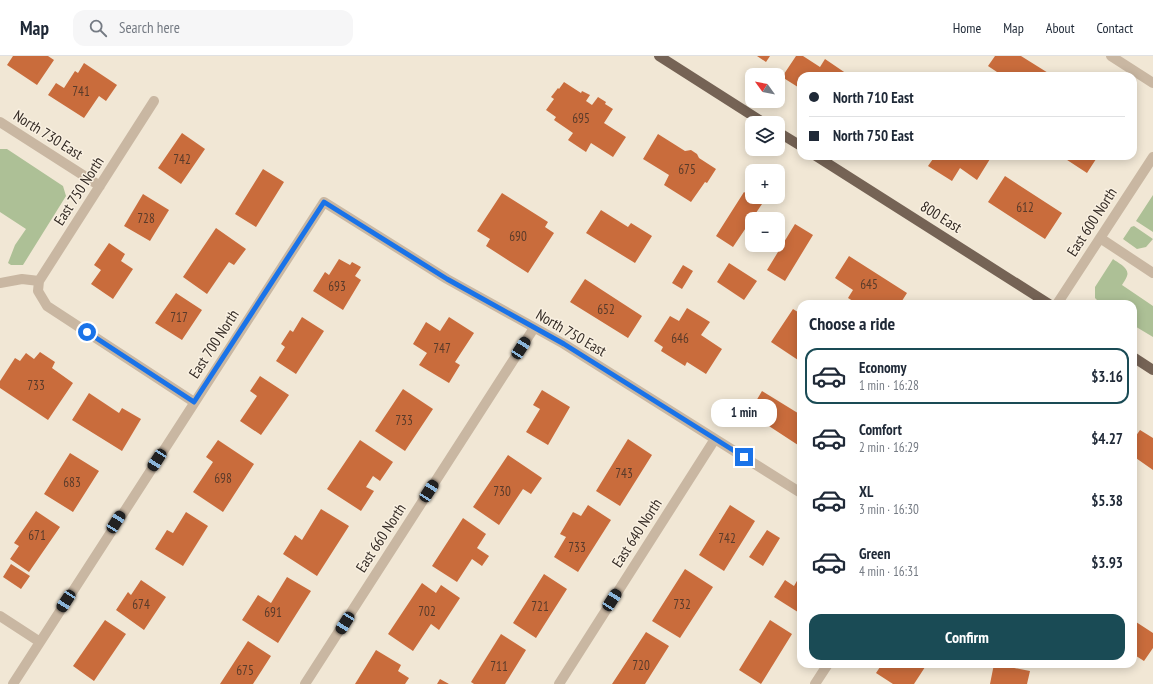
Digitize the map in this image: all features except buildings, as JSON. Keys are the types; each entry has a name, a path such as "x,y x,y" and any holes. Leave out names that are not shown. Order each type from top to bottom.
{"main road":[{"path":"659,56 753,116"},
{"path":"785,136 797,144"},
{"name":"800 East","path":"822,160 1043,300"},
{"path":"1137,360 1153,370"}],"street":[{"path":"1111,56 1136,72"},
{"path":"1137,73 1153,83"},
{"name":"East 750 North","path":"39,281 154,101"},
{"name":"North 730 East","path":"0,122 100,186"},
{"name":"East 600 North","path":"1060,300 1153,157"},
{"name":"North 750 East","path":"324,202 447,279 564,344 797,490"},
{"name":"East 700 North","path":"13,684 324,202"},
{"path":"1100,238 1153,273"},
{"path":"0,282 22,278 39,281 38,291 47,306 194,402"},
{"name":"East 660 North","path":"306,684 534,328"},
{"name":"East 640 North","path":"559,684 715,439"},
{"path":"0,616 40,642"},
{"path":"815,684 825,668"}],"green space":[{"path":"0,149 7,149 63,186 66,196 23,265 11,265 8,263 15,245 26,229 0,212"},
{"path":"1153,195 1153,232 1136,221"},
{"path":"1134,226 1153,239 1146,247 1137,249 1123,239 1131,227"},
{"path":"1113,259 1123,266 1127,271 1127,276 1122,285 1153,306 1153,337 1137,327 1137,300 1097,300 1095,298 1095,287"}],"route":[{"path":"87,332 194,402 324,202 447,279 564,344 744,457"}]}
